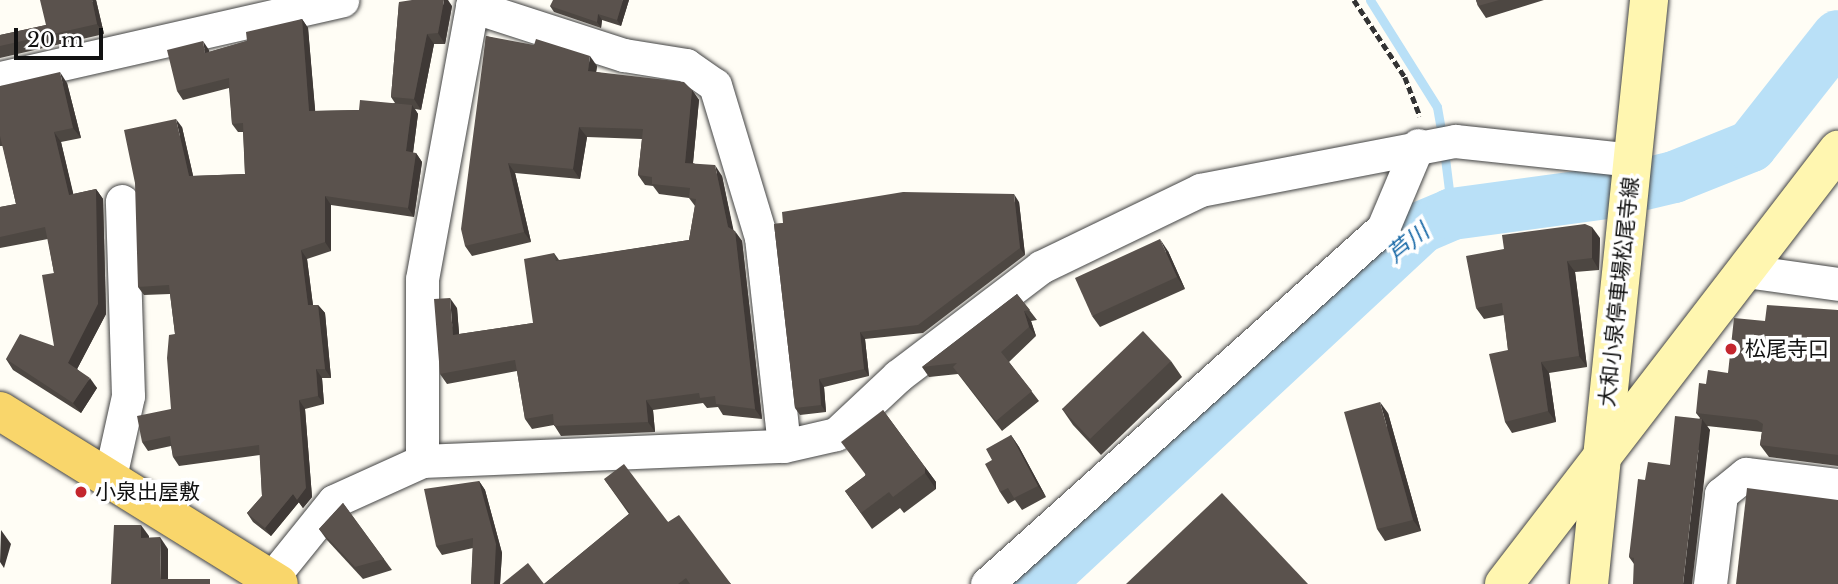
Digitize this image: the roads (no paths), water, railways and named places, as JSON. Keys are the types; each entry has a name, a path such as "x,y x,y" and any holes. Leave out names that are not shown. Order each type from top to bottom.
{"main road":[{"name":"大和小泉停車場松尾寺線","path":"1589,584 1649,0"},
{"path":"1504,584 1835,158"},
{"path":"0,411 275,582"}],"street":[{"path":"0,78 342,0"},
{"path":"422,461 422,279 472,3 624,55 685,65 715,85 761,237 784,446"},
{"path":"275,582 334,501 422,461 784,446 836,434 898,376 1041,267 1200,190 1418,145 1455,141 1633,160"},
{"path":"987,584 1383,228 1418,145"},
{"path":"110,477 128,396 122,201"},
{"path":"1746,271 1838,284"},
{"path":"1710,584 1721,494 1746,474 1838,485"}],"waterway":[{"path":"1370,0 1437,107 1442,136"},
{"name":"芦川","path":"1038,584 1422,227 1452,214 1607,193 1674,177 1751,146 1838,36"},
{"path":"1444,150 1452,214"}],"place":[{"name":"松尾寺口","path":"1731,349"},
{"name":"小泉出屋敷","path":"81,492"}]}
